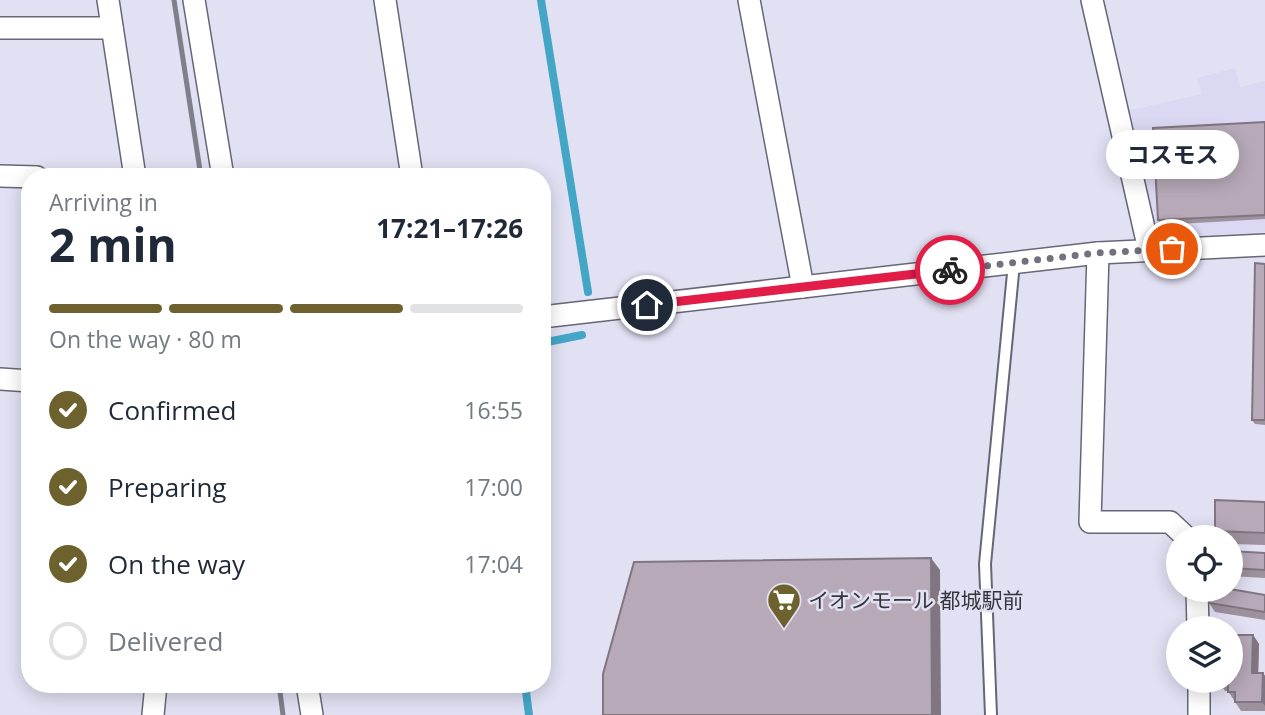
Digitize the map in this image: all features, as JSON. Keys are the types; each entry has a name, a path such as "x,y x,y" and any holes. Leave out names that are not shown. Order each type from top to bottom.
{"street":[{"path":"108,0 134,168"},
{"path":"194,0 222,168"},
{"path":"385,0 411,168"},
{"path":"749,0 803,287"},
{"path":"1092,0 1149,250"},
{"path":"0,28 112,28"},
{"path":"0,176 21,177"},
{"path":"551,316 1097,253 1265,245"},
{"path":"1097,253 1090,522 1170,522 1173,525"},
{"path":"0,379 21,380"},
{"path":"153,715 155,693"},
{"path":"309,693 313,715"},
{"path":"1199,693 1199,715"}],"lane":[{"path":"991,715 985,564 1014,263"}],"shaded area":[{"path":"1235,68 1240,87 1265,81 1265,232 1168,237 1156,234 1130,110 1202,94 1197,78"}],"building":[{"path":"1265,122 1265,215 1158,220 1153,128"},
{"path":"1255,263 1265,264 1265,420 1252,420"},
{"path":"1215,500 1265,502 1265,533 1243,532 1243,525 1215,525"},
{"path":"1243,552 1265,553 1265,570 1243,569"},
{"name":"イオンモール 都城駅前","path":"931,558 932,715 603,715 603,674 634,562"},
{"path":"1243,591 1265,595 1265,612 1209,603 1243,602"},
{"path":"1243,635 1253,635 1252,673 1263,673 1262,702 1235,702 1235,693 1243,693"}],"waterway":[{"path":"541,0 588,292"},
{"path":"551,341 582,335"},
{"path":"526,693 529,715"}],"railway":[{"path":"174,0 200,168"},
{"path":"280,693 283,715"}],"way so far":[{"path":"950,270 1097,253 1172,249"}],"place":[{"name":"コスモス","path":"1172,249"},
{"name":"イオンモール 都城駅前","path":"784,630"}],"route":[{"path":"647,305 950,270"}]}
